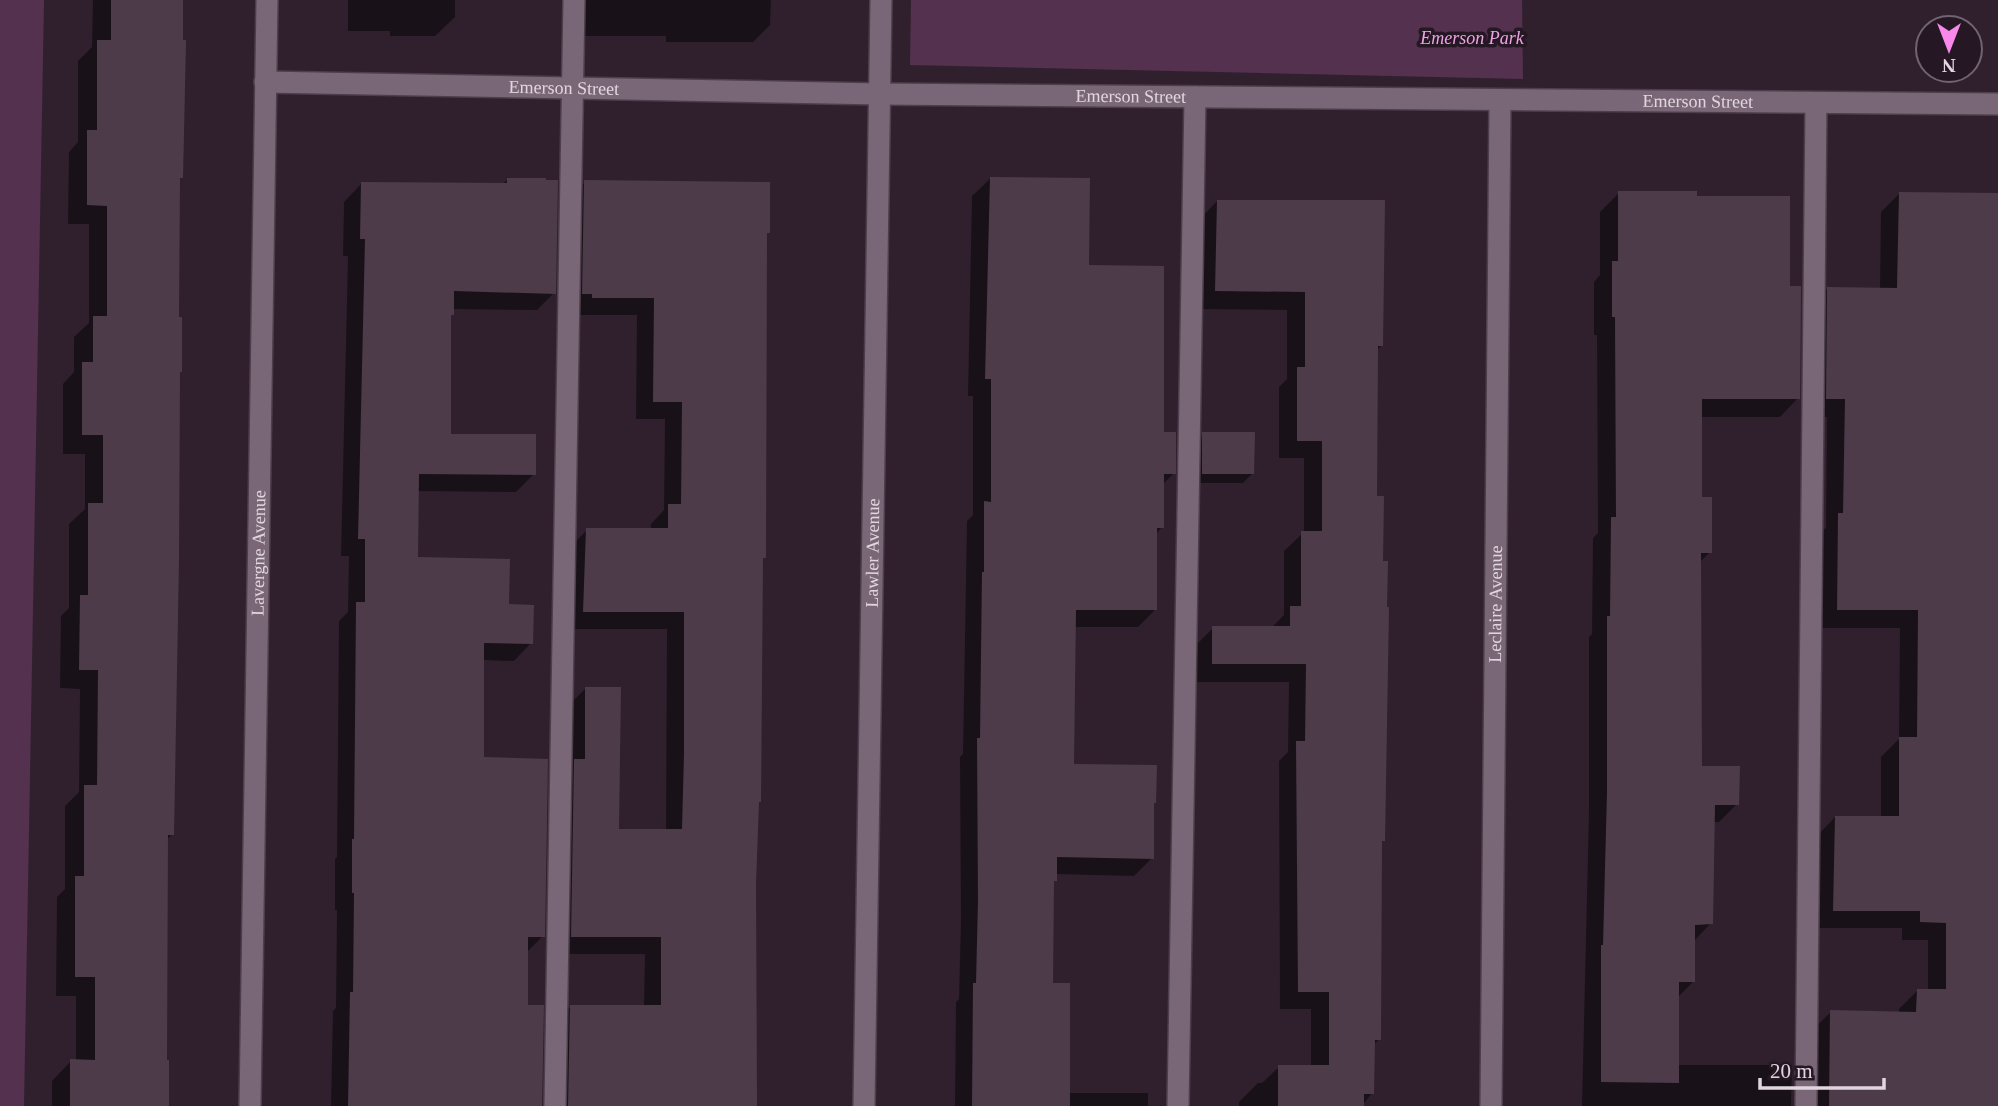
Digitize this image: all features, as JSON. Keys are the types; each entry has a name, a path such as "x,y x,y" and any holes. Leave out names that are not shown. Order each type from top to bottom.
{"street":[{"name":"Lavergne Avenue","path":"250,1106 267,0"},
{"path":"555,1106 574,0"},
{"name":"Lawler Avenue","path":"863,1106 881,0"},
{"name":"Emerson Street","path":"265,82 880,94 1998,104"},
{"path":"1178,1106 1195,97"},
{"name":"Leclaire Avenue","path":"1491,1106 1500,100"},
{"path":"1806,1106 1815,103"}],"green space":[{"path":"0,0 44,0 24,1106 0,1106"},
{"name":"Emerson Park","path":"911,0 1522,0 1523,79 910,65"}],"building":[{"path":"111,0 183,0 183,40 186,40 183,178 180,178 179,317 182,317 182,372 174,835 168,835 169,1106 70,1106 70,1059 95,1060 95,977 75,977 75,876 84,876 84,785 97,785 98,670 79,670 80,595 88,595 88,503 103,503 103,435 82,435 82,362 93,362 93,316 107,316 107,206 87,205 87,130 97,130 97,40 111,40"},
{"path":"990,177 1090,178 1089,265 1164,266 1164,432 1176,432 1176,474 1164,474 1164,528 1157,528 1157,610 1076,610 1074,764 1157,765 1154,859 1057,857 1057,881 1054,881 1053,983 1070,983 1070,1106 972,1106 973,983 976,983 978,901 977,738 980,738 984,501 991,502 991,379 985,379"},
{"path":"507,178 558,180 556,294 454,291 454,315 451,315 451,434 536,434 536,475 419,474 418,557 510,559 509,604 534,605 533,644 484,643 484,757 548,759 545,937 528,937 528,1005 544,1005 542,1106 348,1106 350,992 353,992 352,839 356,602 365,602 365,539 358,539 365,239 360,239 361,182 507,183"},
{"path":"584,180 770,182 770,233 767,233 766,558 763,558 761,802 756,884 757,1106 568,1106 570,1005 661,1005 661,937 571,937 574,759 585,759 585,687 621,687 619,829 682,829 684,754 684,612 583,612 586,528 668,528 668,504 681,504 682,402 653,402 654,298 592,298 592,294 582,294"},
{"path":"1618,191 1697,191 1697,196 1790,196 1790,286 1801,286 1800,399 1702,399 1702,497 1712,497 1712,553 1701,553 1702,766 1740,766 1739,805 1715,805 1713,924 1695,925 1695,982 1679,982 1679,1083 1601,1082 1601,945 1607,792 1607,616 1610,616 1611,517 1616,517 1615,317 1612,317 1612,261 1618,261"},
{"path":"1899,192 1998,193 1998,1106 1829,1106 1830,1010 1916,1012 1917,989 1946,989 1946,923 1920,922 1920,911 1833,911 1835,816 1899,816 1899,737 1917,737 1918,610 1837,610 1838,513 1843,513 1845,399 1826,399 1827,287 1897,288"},
{"path":"1217,200 1385,200 1383,346 1378,346 1377,496 1384,496 1383,561 1388,561 1389,607 1385,841 1382,841 1381,1040 1375,1040 1374,1094 1364,1094 1364,1106 1278,1106 1278,1065 1329,1065 1329,992 1298,992 1296,741 1305,741 1306,664 1212,664 1212,626 1290,626 1290,606 1301,606 1301,531 1322,531 1322,441 1297,441 1297,367 1305,367 1305,292 1215,291"},
{"path":"1202,432 1255,432 1254,474 1202,474"}]}
